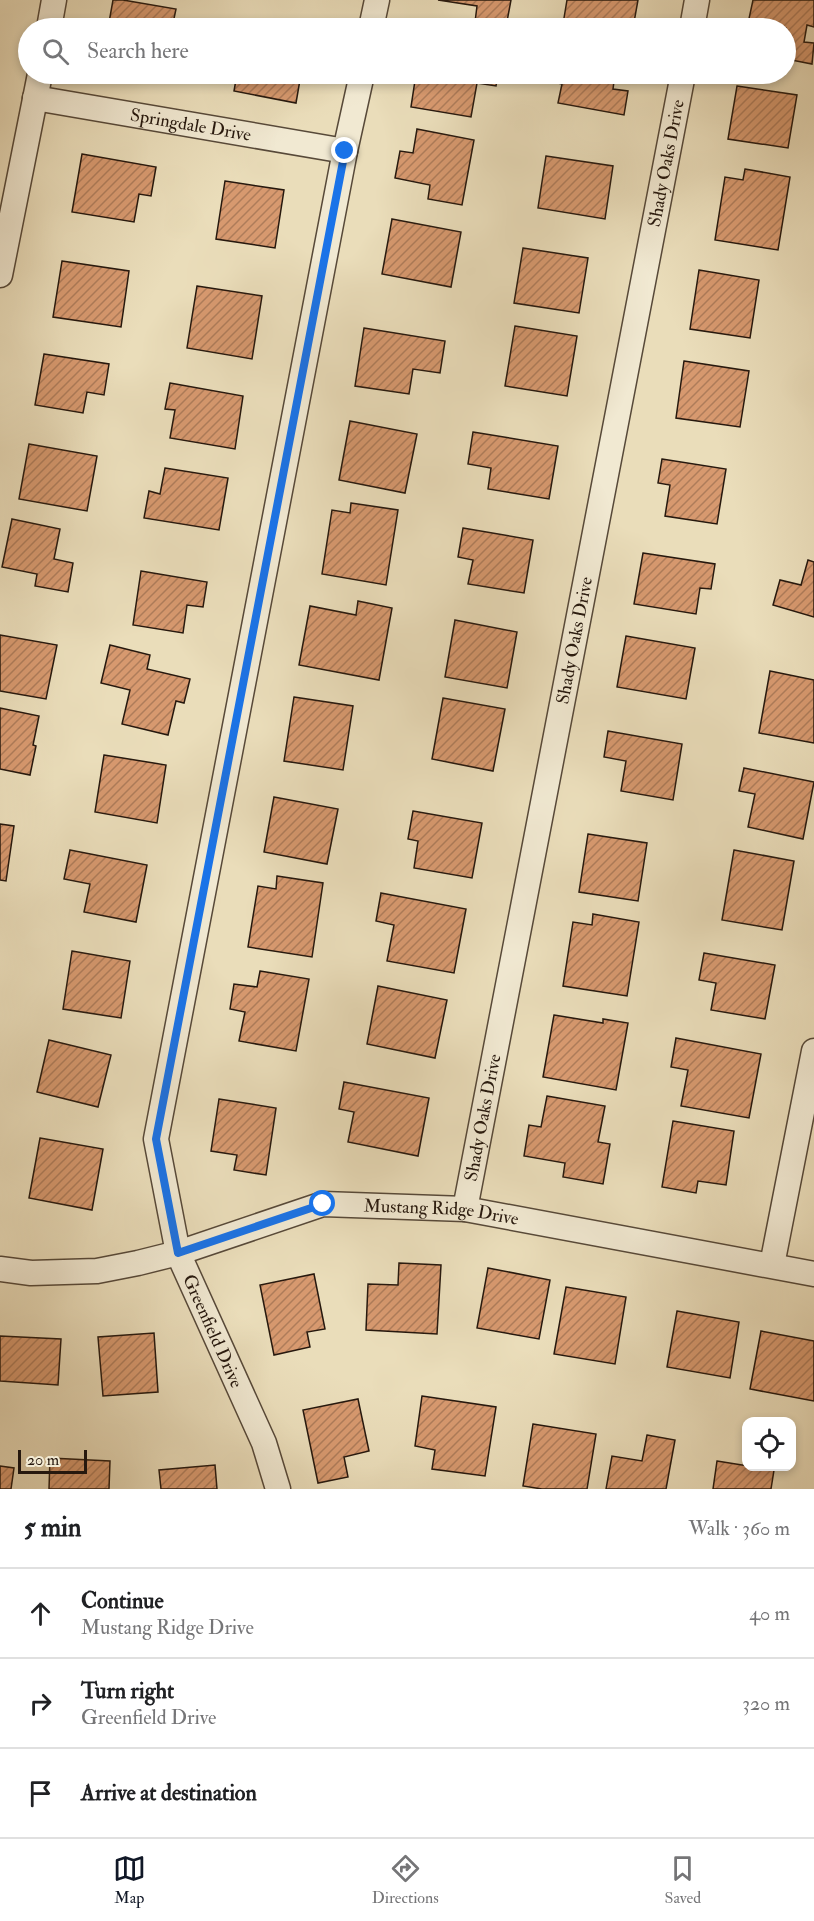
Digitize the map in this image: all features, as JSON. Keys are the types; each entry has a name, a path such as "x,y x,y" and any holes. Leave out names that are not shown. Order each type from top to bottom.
{"street":[{"path":"51,18 54,0"},
{"path":"373,18 377,0"},
{"path":"694,18 698,0"},
{"path":"0,275 38,84"},
{"name":"Greenfield Drive","path":"278,1489 264,1443 178,1253 156,1139 345,151 360,84"},
{"name":"Shady Oaks Drive","path":"465,1209 681,84"},
{"name":"Springdale Drive","path":"35,98 345,151"},
{"path":"772,1265 814,1051"},
{"name":"Mustang Ridge Drive","path":"0,1269 31,1273 97,1271 178,1253 323,1204 465,1209 814,1274"}],"building":[{"path":"113,0 176,9 174,18 110,18"},
{"path":"438,0 511,0 508,18 476,18 477,6"},
{"path":"567,0 638,0 635,18 564,18"},
{"path":"753,0 814,0 814,27 807,25 804,42 814,43 812,64 796,61 796,18 749,18"},
{"path":"235,84 299,84 296,103 234,91"},
{"path":"414,84 477,84 471,117 411,107"},
{"path":"562,84 614,84 613,89 628,91 624,115 558,103"},
{"path":"737,86 797,95 788,148 728,139"},
{"path":"417,129 474,140 462,205 428,199 430,185 395,178 400,151 413,153"},
{"path":"82,154 156,167 151,196 139,194 134,222 72,212"},
{"path":"546,156 613,166 605,219 538,208"},
{"path":"745,169 790,177 778,250 715,240 725,177 743,180"},
{"path":"225,181 284,190 275,248 216,239"},
{"path":"392,219 461,232 451,287 382,274"},
{"path":"523,248 588,258 579,313 514,303"},
{"path":"62,261 129,271 121,327 53,317"},
{"path":"699,270 759,280 750,338 690,329"},
{"path":"197,286 262,296 252,359 187,348"},
{"path":"515,326 577,336 567,396 505,386"},
{"path":"364,328 445,341 440,373 413,369 409,394 355,386"},
{"path":"44,354 109,364 104,395 87,392 83,413 35,405"},
{"path":"684,361 749,371 740,427 676,418"},
{"path":"170,383 243,396 235,449 170,438 175,410 165,409"},
{"path":"350,421 417,434 405,493 339,480"},
{"path":"473,432 558,446 549,499 488,489 491,468 468,464"},
{"path":"29,444 97,456 87,511 19,499"},
{"path":"662,459 726,469 717,524 665,516 670,485 658,483"},
{"path":"165,468 228,478 219,530 144,518 149,491 160,494"},
{"path":"351,503 398,510 386,585 322,574 332,510 350,513"},
{"path":"12,519 60,529 54,559 73,563 68,592 35,586 37,574 2,567"},
{"path":"463,528 533,540 524,593 468,584 473,560 458,557"},
{"path":"643,553 715,564 711,589 700,588 696,614 634,604"},
{"path":"808,560 814,562 814,617 773,605 780,580 801,585"},
{"path":"141,571 207,582 203,607 187,605 183,633 133,625"},
{"path":"358,601 392,608 379,680 299,665 310,606 356,615"},
{"path":"455,620 517,632 507,688 445,677"},
{"path":"0,635 57,645 46,699 0,691"},
{"path":"626,636 695,648 686,699 617,687"},
{"path":"110,645 150,655 147,669 190,679 184,703 176,701 168,735 122,724 130,690 101,683"},
{"path":"770,671 814,680 814,743 759,733"},
{"path":"294,697 353,706 343,770 284,761"},
{"path":"443,698 505,709 493,771 432,759"},
{"path":"0,708 39,716 30,775 0,769"},
{"path":"608,731 682,744 673,800 621,791 626,761 604,757"},
{"path":"104,755 166,765 157,823 95,812"},
{"path":"744,768 814,782 803,839 748,827 755,794 739,791"},
{"path":"274,797 338,809 327,864 264,852"},
{"path":"413,811 482,823 472,878 414,868 418,841 408,839"},
{"path":"0,824 14,826 6,881 0,880"},
{"path":"588,834 647,843 638,901 579,892"},
{"path":"70,850 147,865 136,922 84,912 90,884 64,879"},
{"path":"734,850 794,861 782,930 722,920"},
{"path":"277,876 323,883 312,957 248,947 258,886 276,889"},
{"path":"381,893 466,909 454,973 387,961 394,925 376,921"},
{"path":"593,914 639,922 627,996 563,986 573,922 592,925"},
{"path":"72,951 130,961 121,1018 63,1009"},
{"path":"704,953 775,965 765,1019 711,1010 716,983 699,980"},
{"path":"260,971 309,979 296,1051 239,1041 245,1012 230,1009 234,984 257,987"},
{"path":"378,986 447,1000 435,1058 367,1044"},
{"path":"554,1015 603,1023 603,1019 628,1023 616,1090 543,1077"},
{"path":"676,1038 761,1054 749,1118 681,1106 688,1070 671,1067"},
{"path":"49,1040 111,1055 98,1107 37,1092"},
{"path":"344,1082 429,1098 418,1156 348,1142 354,1112 339,1109"},
{"path":"547,1096 605,1106 598,1142 610,1144 603,1184 563,1177 565,1163 524,1156 529,1125 541,1127"},
{"path":"219,1099 276,1108 266,1175 234,1170 237,1155 211,1151"},
{"path":"673,1121 734,1131 726,1185 698,1181 696,1193 662,1187"},
{"path":"40,1138 103,1149 92,1210 29,1198"},
{"path":"399,1263 441,1265 437,1334 366,1330 368,1284 398,1285"},
{"path":"488,1268 550,1280 539,1339 477,1328"},
{"path":"314,1274 325,1329 307,1332 310,1347 274,1355 260,1285"},
{"path":"566,1287 626,1297 615,1364 554,1354"},
{"path":"677,1311 739,1322 730,1378 667,1367"},
{"path":"761,1331 814,1341 814,1401 750,1389"},
{"path":"154,1333 158,1392 103,1396 98,1337"},
{"path":"0,1336 61,1339 58,1385 0,1381"},
{"path":"422,1396 496,1407 485,1476 432,1469 435,1450 415,1446"},
{"path":"358,1399 369,1451 344,1457 348,1477 318,1483 303,1410"},
{"path":"533,1424 596,1434 587,1489 542,1489 523,1486"},
{"path":"647,1435 675,1440 666,1489 606,1489 612,1456 642,1461"},
{"path":"50,1458 110,1461 109,1489 49,1489"},
{"path":"717,1461 742,1465 742,1471 774,1471 771,1489 713,1489"},
{"path":"215,1465 217,1489 161,1489 159,1470"},
{"path":"0,1466 14,1468 11,1489 0,1489"}],"route":[{"path":"323,1204 178,1253 156,1139 345,151"}]}
